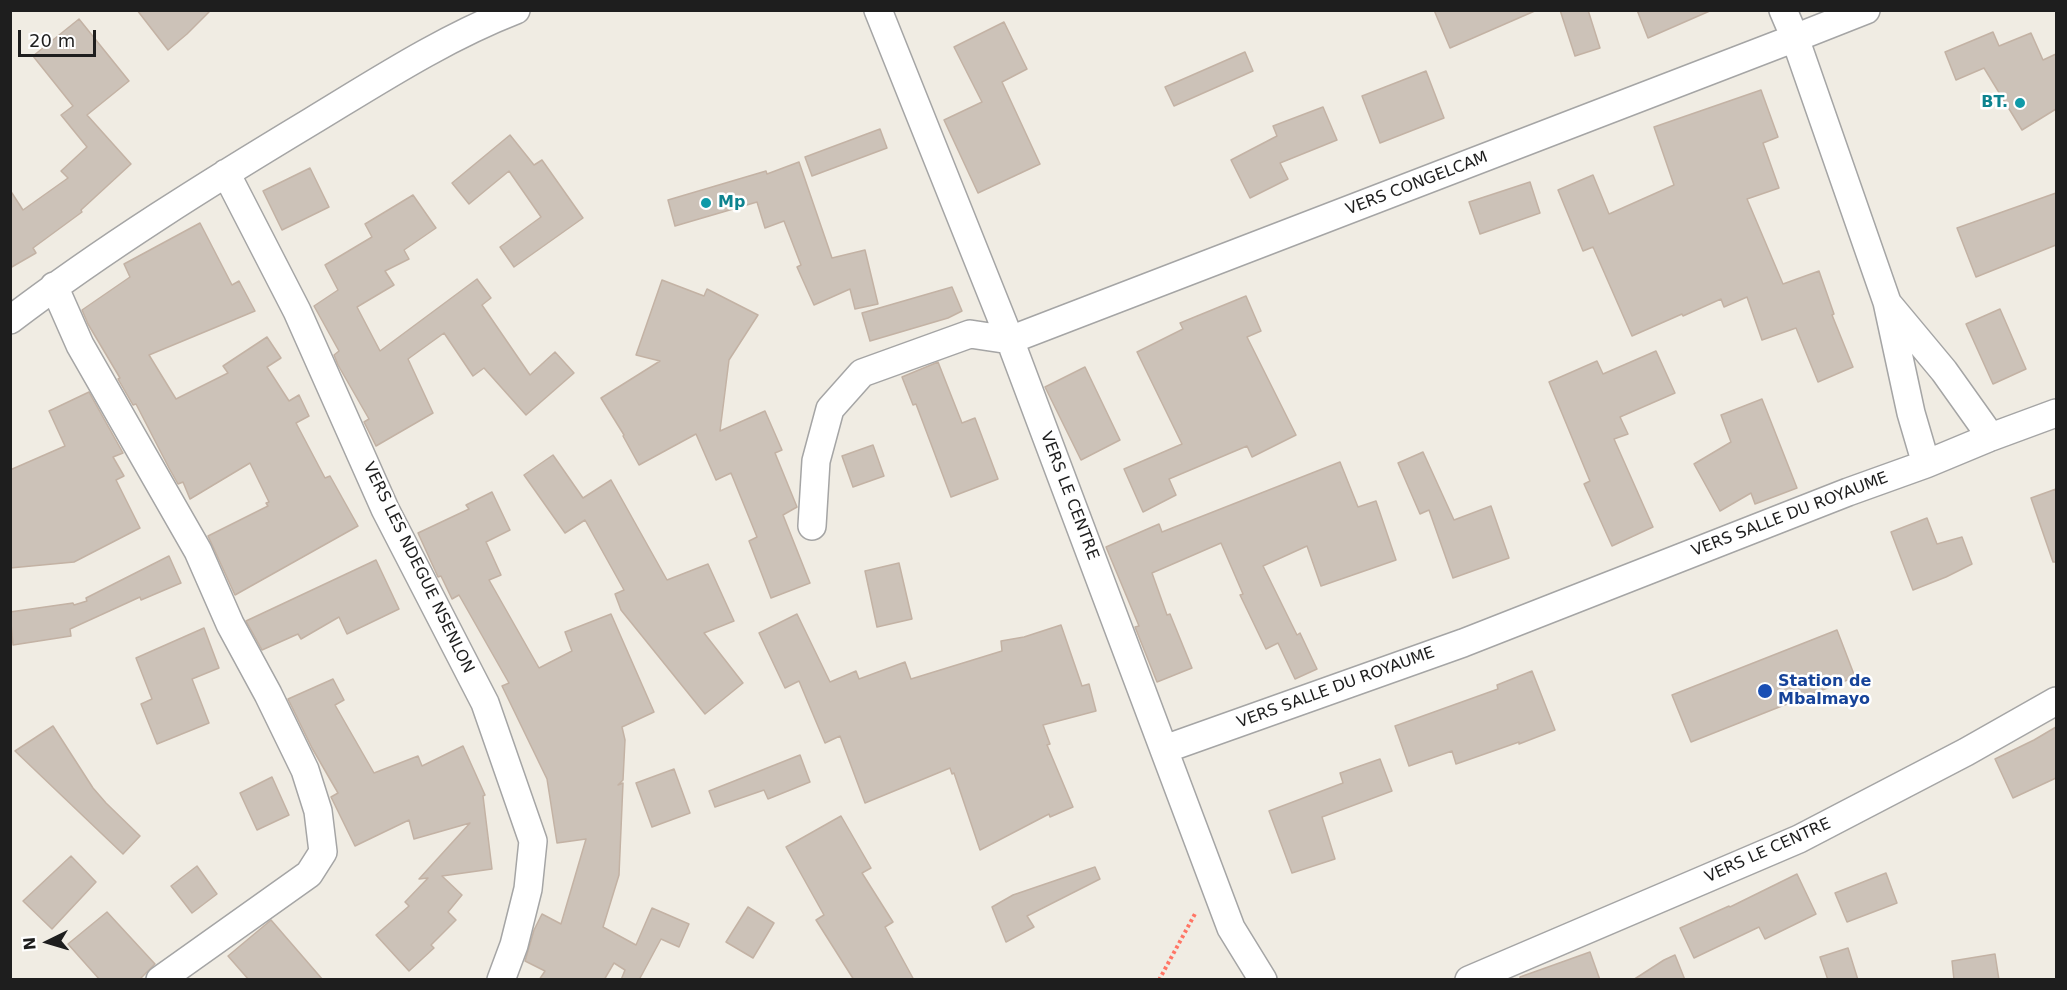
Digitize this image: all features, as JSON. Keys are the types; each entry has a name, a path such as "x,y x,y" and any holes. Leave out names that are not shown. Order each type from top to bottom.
{"street":[{"path":"10,320 54,286 226,173 393,72 480,24 516,10"},
{"name":"VERS LE CENTRE","path":"878,10 1010,340 1166,749 1231,928 1263,980"},
{"path":"1783,10 1795,38 1887,302 1911,413 1926,464"},
{"path":"1795,38 1866,10"},
{"name":"VERS CONGELCAM","path":"1010,340 1795,38"},
{"name":"VERS LES NDEGUE NSENLON","path":"226,173 297,311 386,509 484,703 532,841 528,890 514,945 501,980"},
{"path":"54,286 80,345 198,551 230,624 268,694 305,770 318,811 323,852 309,874 160,980"},
{"path":"1887,302 1944,371 1991,437"},
{"path":"812,526 816,461 830,409 862,373 970,334 1010,340"},
{"name":"VERS SALLE DU ROYAUME","path":"1166,749 1463,643 2056,413"},
{"name":"VERS LE CENTRE","path":"1469,980 1799,839 1966,752 2056,700"}],"path":[{"path":"1160,980 1214,879"}],"building":[{"path":"137,10 211,10 168,50"},
{"path":"1434,10 1537,10 1450,48"},
{"path":"1560,10 1588,10 1600,48 1575,56"},
{"path":"1637,10 1712,10 1648,38"},
{"path":"79,19 129,81 87,115 131,164 81,210 82,212 33,248 36,253 10,268 10,190 23,210 68,178 61,171 87,147 61,115 73,106 33,56"},
{"path":"1004,22 1027,69 1002,82 1040,164 978,193 944,120 982,102 954,47"},
{"path":"1993,32 1999,46 2031,33 2043,60 2056,54 2056,109 2022,130 1984,68 1956,80 1945,52"},
{"path":"1245,52 1253,71 1174,106 1165,87"},
{"path":"1426,71 1444,118 1380,143 1362,96"},
{"path":"1761,90 1778,137 1763,143 1779,188 1747,199 1783,284 1819,271 1834,314 1832,315 1853,367 1818,382 1796,328 1762,340 1747,297 1724,307 1721,299 1632,336 1593,247 1583,251 1558,190 1593,175 1609,214 1674,185 1654,127"},
{"path":"1323,107 1337,140 1280,163 1288,179 1250,198 1231,160 1277,136 1273,126"},
{"path":"880,129 887,148 812,176 805,157"},
{"path":"510,135 534,165 542,160 583,218 514,267 500,247 541,217 509,171 469,204 452,183"},
{"path":"799,162 832,258 865,250 878,304 855,309 850,289 814,305 797,267 801,265 784,221 765,228 757,202 675,226 668,200 766,171 767,174"},
{"path":"310,168 329,207 282,230 263,191"},
{"path":"1530,182 1540,213 1480,234 1469,202"},
{"path":"2056,193 2056,245 1976,277 1957,228"},
{"path":"413,195 436,228 404,250 409,259 385,271 394,285 357,307 380,351 477,279 491,298 482,305 530,375 555,352 574,373 526,415 484,368 473,376 444,333 408,359 433,413 376,446 364,422 369,419 334,355 339,351 314,306 338,290 325,265 372,237 365,224"},
{"path":"200,223 232,285 239,281 255,311 149,355 176,399 228,373 223,366 267,337 281,358 267,367 289,401 299,395 309,416 296,423 325,478 330,476 358,526 235,595 208,536 268,506 266,503 269,502 250,463 190,499 183,482 178,484 136,404 133,405 118,379 120,378 82,310 130,277 124,264"},
{"path":"662,280 704,296 707,289 758,315 729,360 720,431 765,411 782,450 775,453 797,507 783,515 810,583 771,598 749,541 757,537 731,473 716,480 696,434 639,465 601,398 660,361 636,355"},
{"path":"952,287 962,311 948,318 870,341 862,313"},
{"path":"1246,296 1261,331 1247,337 1296,435 1252,457 1247,446 1169,479 1176,495 1143,512 1124,469 1182,444 1137,352 1183,329 1180,323"},
{"path":"2000,309 2026,369 1993,384 1966,324"},
{"path":"1656,351 1675,393 1620,417 1628,434 1614,439 1653,527 1612,546 1584,484 1590,481 1549,382 1597,361 1603,374"},
{"path":"938,362 962,423 975,418 998,479 951,497 916,404 913,405 902,377"},
{"path":"1085,367 1120,440 1081,460 1045,387"},
{"path":"89,392 123,453 113,457 124,476 116,480 140,528 74,562 10,568 10,470 65,446 49,411"},
{"path":"1762,399 1797,488 1755,504 1751,493 1720,511 1694,464 1731,442 1721,415"},
{"path":"873,445 884,476 853,487 842,456"},
{"path":"1423,452 1454,520 1491,506 1509,558 1453,578 1429,510 1420,514 1398,463"},
{"path":"553,455 583,498 611,480 667,580 708,564 734,621 704,633 743,683 705,714 621,610 615,594 624,590 585,520 565,533 524,475"},
{"path":"1340,462 1358,507 1376,501 1396,560 1321,586 1307,546 1263,566 1297,635 1300,633 1317,669 1295,679 1278,643 1266,649 1240,595 1243,594 1221,543 1152,573 1167,615 1170,614 1192,668 1157,682 1135,627 1139,626 1106,547 1159,524 1162,532"},
{"path":"2056,489 2056,562 2053,562 2031,498"},
{"path":"492,492 510,530 486,542 501,575 489,580 539,668 572,651 565,632 611,614 654,712 622,727 625,740 623,780 618,785 623,783 619,875 603,927 636,945 652,908 689,924 679,947 661,939 639,980 621,980 625,970 614,963 604,980 539,980 545,971 525,961 534,930 542,914 561,924 586,839 557,843 547,779 502,686 509,683 459,595 452,599 441,576 438,577 418,533 469,509 466,505"},
{"path":"1927,518 1937,544 1962,537 1972,564 1913,590 1891,532"},
{"path":"169,556 181,583 141,600 140,597 70,629 71,636 13,645 10,612 73,603 74,605 87,601 86,598"},
{"path":"376,560 399,609 347,634 339,617 301,639 298,634 262,650 246,621"},
{"path":"899,563 912,619 877,627 865,571"},
{"path":"797,614 830,682 856,671 859,679 905,662 911,679 1002,651 1001,641 1024,637 1061,625 1082,686 1089,684 1096,711 1043,725 1050,744 1047,745 1073,807 1050,817 1049,814 980,850 954,773 952,774 950,768 865,803 840,736 825,743 799,681 785,688 759,633"},
{"path":"204,628 219,668 192,679 209,723 157,744 141,704 152,699 136,658"},
{"path":"1837,630 1855,677 1691,742 1672,695"},
{"path":"1532,671 1555,730 1456,764 1452,751 1409,766 1395,726 1498,689 1497,685"},
{"path":"333,679 344,700 335,705 374,773 418,756 422,766 463,746 485,795 483,796 492,869 442,876 462,895 448,912 456,920 431,945 434,948 409,971 376,935 409,906 405,902 428,878 419,879 470,823 414,839 409,820 355,846 331,797 338,793 312,748 288,699"},
{"path":"53,726 93,788 140,836 123,854 15,751"},
{"path":"2056,727 2056,778 2013,798 1995,759"},
{"path":"800,755 810,782 768,799 764,790 715,807 709,791"},
{"path":"1380,759 1392,791 1322,817 1335,859 1292,873 1269,811 1343,783 1340,773"},
{"path":"674,769 690,813 652,827 636,783"},
{"path":"272,777 289,815 257,830 240,793"},
{"path":"841,816 871,868 862,873 893,922 885,927 914,980 854,980 816,920 824,915 786,847"},
{"path":"71,856 96,882 52,929 23,901"},
{"path":"197,866 217,894 192,913 171,886"},
{"path":"1095,867 1100,879 1027,916 1034,927 1006,942 992,907 1013,895"},
{"path":"1886,873 1897,903 1847,922 1835,893"},
{"path":"1797,874 1816,914 1765,939 1759,927 1694,958 1680,928 1730,907"},
{"path":"748,907 774,923 753,958 726,942"},
{"path":"107,912 155,964 139,980 100,980 68,944"},
{"path":"271,920 323,980 249,980 228,956"},
{"path":"1848,948 1858,980 1828,980 1820,957"},
{"path":"1590,952 1600,980 1520,980 1520,977"},
{"path":"1995,954 1999,980 1954,980 1952,961"},
{"path":"1675,955 1685,980 1633,980 1664,960"}],"place":[{"name":"BT.","path":"2020,103"},
{"name":"Mp","path":"706,203"},
{"name":"Station de Mbalmayo","path":"1765,691"}]}
